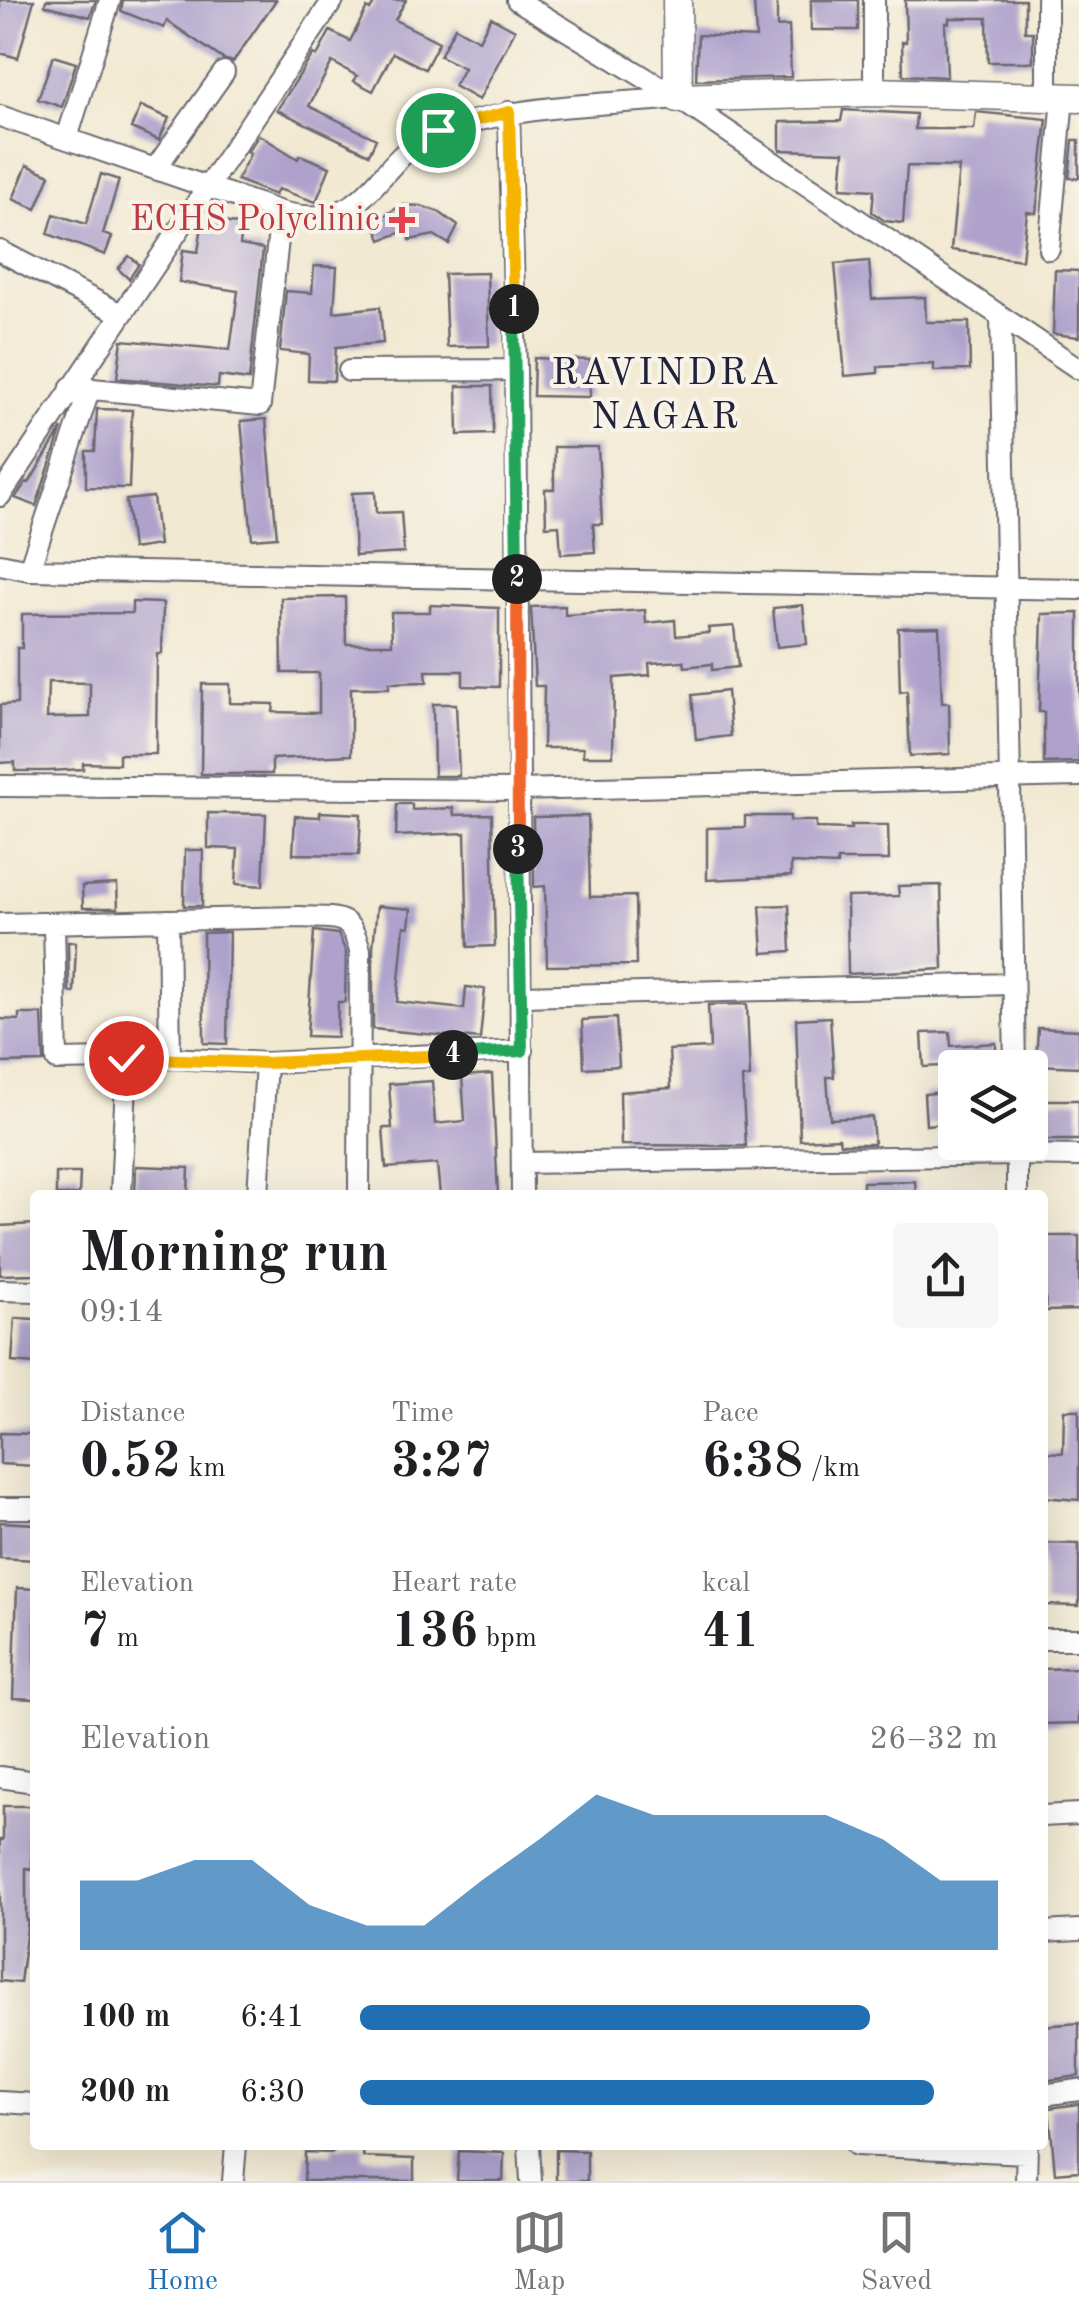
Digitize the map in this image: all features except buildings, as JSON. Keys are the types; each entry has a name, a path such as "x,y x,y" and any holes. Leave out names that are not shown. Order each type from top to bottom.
{"street":[{"path":"67,138 110,0"},
{"path":"0,496 80,388 120,314 333,0"},
{"path":"517,0 678,98 1079,369"},
{"path":"677,0 678,98"},
{"path":"874,0 874,92"},
{"path":"1046,0 1063,98 1049,249"},
{"path":"154,169 224,72"},
{"path":"0,116 281,212 326,218 349,210 415,144 438,130 509,112 678,98 874,92 1063,98"},
{"path":"509,112 516,370 522,1190"},
{"path":"80,388 260,404 281,212"},
{"path":"0,251 120,314"},
{"path":"1001,318 1009,590 1007,776 1014,1050"},
{"path":"349,371 516,370"},
{"path":"29,570 80,388"},
{"path":"0,564 29,570 1079,589"},
{"path":"0,786 517,790 1079,776"},
{"path":"0,924 300,917 346,920 354,927 360,950 359,1190"},
{"path":"168,920 170,1058"},
{"path":"54,923 57,1060 170,1058 266,1063 522,1051"},
{"path":"522,996 1012,984"},
{"path":"120,1190 126,1058"},
{"path":"258,1190 266,1063"},
{"path":"522,1163 938,1150"},
{"path":"1048,1152 1079,1156"},
{"path":"1017,1160 1017,1190"},
{"path":"0,1290 30,1291"},
{"path":"0,1508 30,1508"},
{"path":"1048,1639 1079,1638"},
{"path":"0,1777 30,1781"},
{"path":"1048,1816 1079,1814"},
{"path":"1048,1932 1079,1930"},
{"path":"1048,2093 1079,2090"},
{"path":"0,2102 30,2102"},
{"path":"234,2181 236,2150"},
{"path":"530,2150 531,2181"},
{"path":"1026,2150 1026,2181"}],"place":[{"name":"ECHS Polyclinic","path":"402,220"}],"district":[{"name":"RAVINDRA NAGAR","path":"666,396"}],"route":[{"path":"126,1058 266,1063 522,1051 516,370 509,112 438,130"}]}
